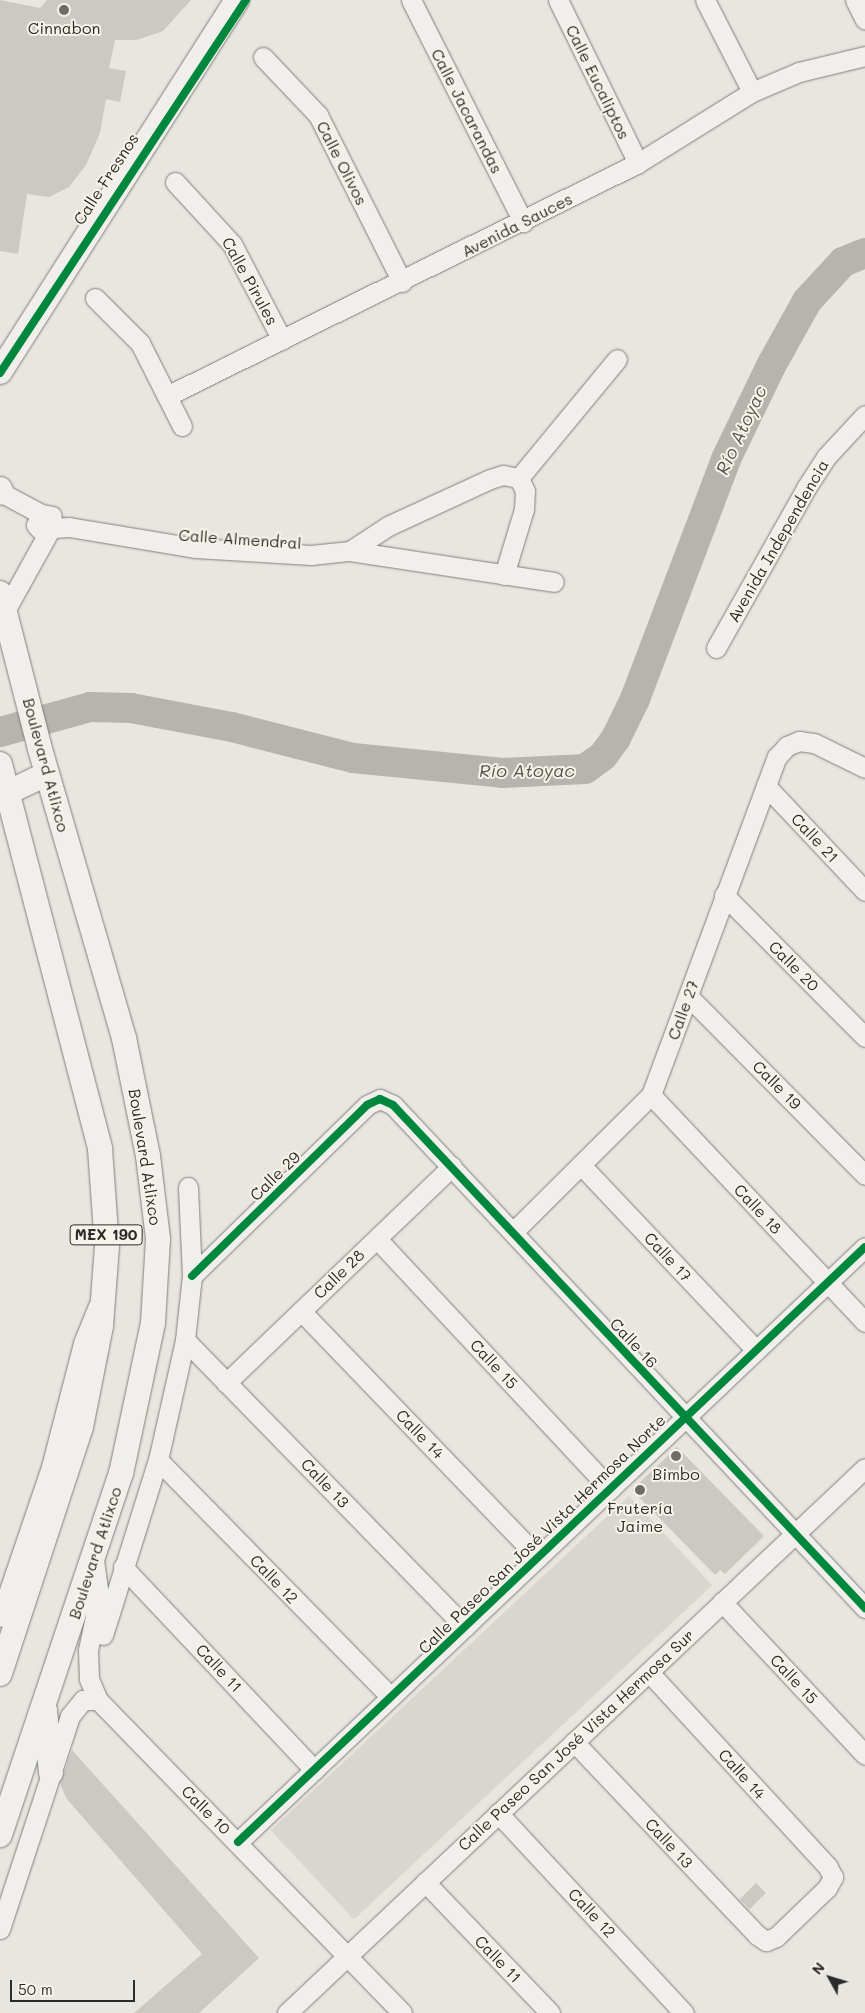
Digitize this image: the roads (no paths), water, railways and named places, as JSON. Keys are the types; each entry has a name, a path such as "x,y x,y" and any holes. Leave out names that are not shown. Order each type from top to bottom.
{"main road":[{"name":"Calle Fresnos","path":"0,372 237,0"},
{"name":"Boulevard Atlixco","path":"0,1835 119,1481 142,1385 153,1322 158,1239 148,1156 124,1038 40,749 20,665 2,602"},
{"name":"MEX 190","path":"0,764 4,794 100,1149 105,1286 81,1427 0,1674"},
{"path":"4,794 47,774"},
{"path":"44,1702 51,1773"}],"street":[{"name":"Calle Jacarandas","path":"411,0 523,222"},
{"name":"Calle Eucaliptos","path":"558,0 638,163"},
{"path":"705,0 752,92"},
{"path":"855,0 865,20"},
{"name":"Avenida Sauces","path":"167,396 402,282 638,163 752,92 799,72 865,56"},
{"name":"Calle Olivos","path":"263,57 318,115 402,282"},
{"name":"Calle Pirules","path":"175,182 232,244 282,340"},
{"path":"95,298 140,343 182,426"},
{"path":"519,478 617,359"},
{"name":"Avenida Independencia","path":"716,648 806,488 826,457 865,415"},
{"path":"350,551 394,523 490,479 503,475 519,478"},
{"path":"504,575 524,509 525,492 519,478"},
{"name":"Calle Almendral","path":"1,491 46,521 69,527 196,548 311,556 327,552 350,551 554,582"},
{"path":"2,602 46,521"},
{"name":"Calle 27","path":"513,1232 651,1095 777,757 787,746 800,741 814,743 865,768"},
{"name":"Calle 21","path":"766,786 865,891"},
{"name":"Calle 20","path":"724,895 865,1037"},
{"name":"Calle 19","path":"688,996 865,1175"},
{"name":"Calle 18","path":"651,1095 865,1322"},
{"name":"Calle 16","path":"380,1099 393,1105 452,1166 684,1418 865,1608"},
{"name":"Calle 29","path":"192,1276 367,1105 380,1099"},
{"name":"Calle 17","path":"581,1165 756,1350"},
{"name":"Calle 28","path":"226,1383 452,1166"},
{"path":"98,1700 99,1649 123,1567 158,1460 185,1340 192,1276 188,1187"},
{"name":"Calle 15","path":"377,1238 610,1488"},
{"name":"Calle Paseo San José Vista Hermosa Norte","path":"238,1842 865,1247"},
{"path":"0,1617 51,1467 83,1343 105,1286"},
{"name":"Calle 14","path":"301,1311 538,1557"},
{"name":"Calle 13","path":"185,1340 465,1627"},
{"name":"Calle 12","path":"158,1460 391,1697"},
{"name":"Calle Paseo San José Vista Hermosa Sur","path":"287,2013 865,1468"},
{"path":"94,1560 99,1597 88,1650 89,1678 98,1700"},
{"name":"Calle 11","path":"123,1567 314,1770"},
{"name":"Calle 15","path":"722,1602 865,1755"},
{"name":"Calle 14","path":"649,1672 828,1867 833,1877 827,1888 776,1937 766,1941"},
{"path":"0,1929 75,1706 83,1700 98,1700"},
{"name":"Calle 10","path":"98,1700 348,1955 402,2013"},
{"name":"Calle 13","path":"574,1742 766,1941"},
{"name":"Calle 12","path":"498,1814 684,2013"},
{"name":"Calle 11","path":"425,1882 550,2013"}],"waterway":[{"name":"Río Atoyac","path":"0,732 90,707 131,708 232,727 353,758 502,773 585,769 603,756 616,738 635,699 726,459 772,364 807,301 843,262 865,253"}],"place":[{"name":"Cinnabon","path":"64,10"},
{"name":"Bimbo","path":"676,1456"},
{"name":"Frutería Jaime","path":"640,1490"}]}
